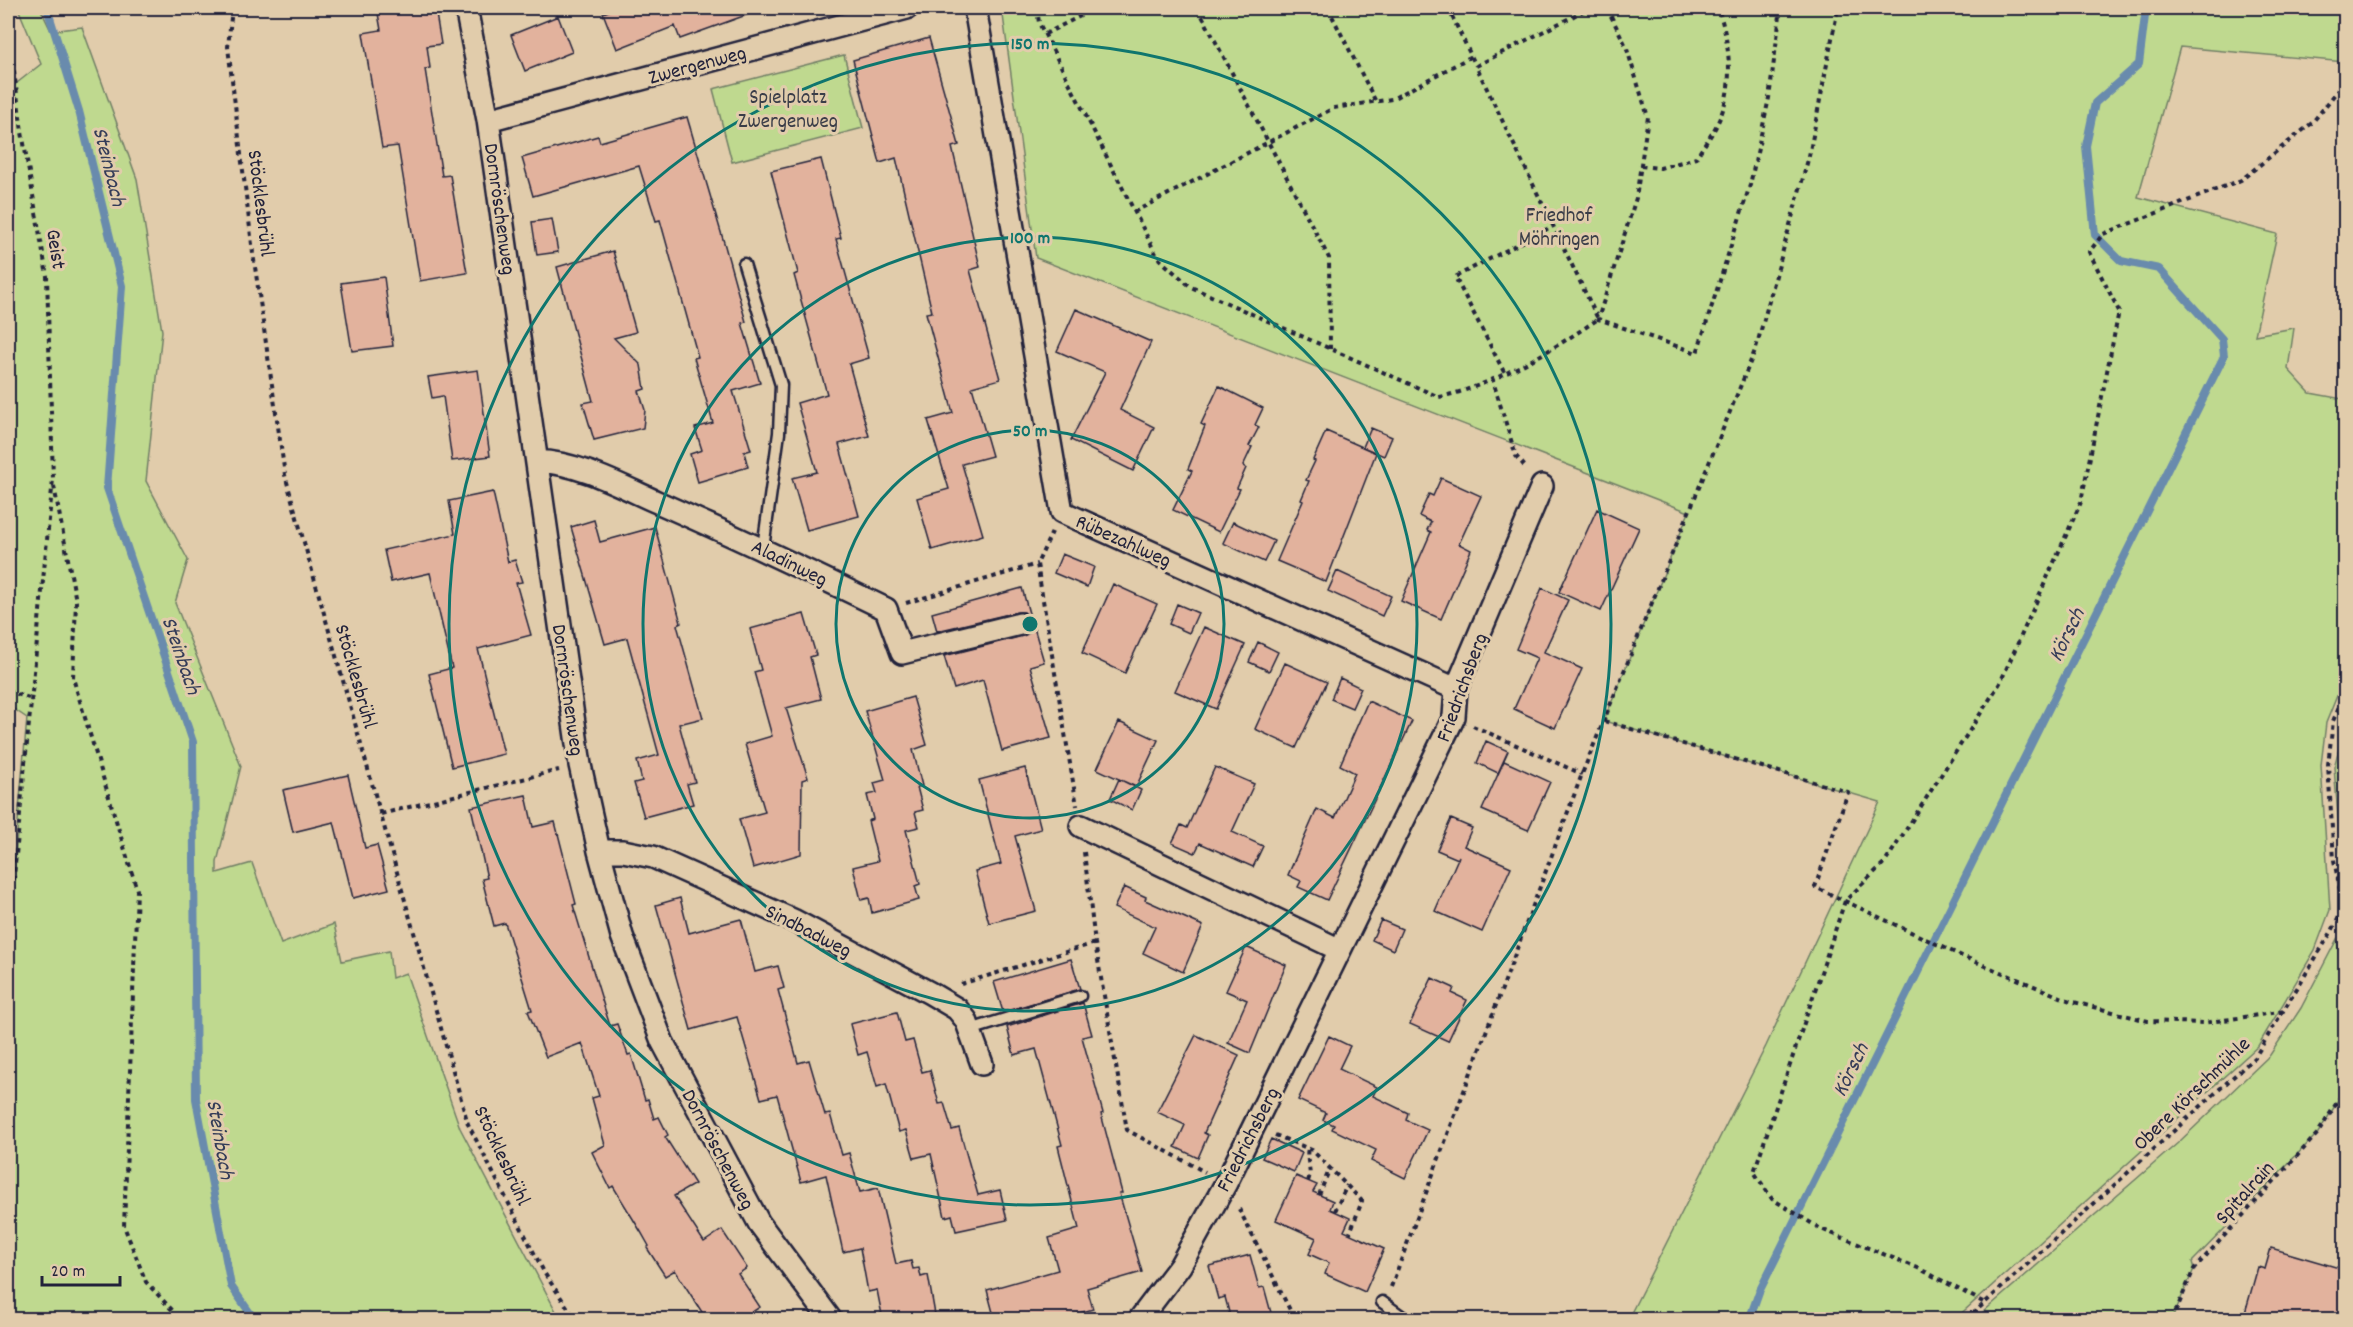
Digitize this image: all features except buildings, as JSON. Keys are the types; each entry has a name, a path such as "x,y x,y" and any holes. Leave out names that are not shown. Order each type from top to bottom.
{"street":[{"name":"Dornröschenweg","path":"466,8 488,120 580,765 598,851 622,936 662,1041 759,1223 831,1320"},
{"name":"Zwergenweg","path":"488,120 907,8"},
{"name":"Rübezahlweg","path":"975,8 1062,512 1456,688"},
{"name":"Aladinweg","path":"537,461 560,462 763,548 886,609"},
{"name":"Friedrichsberg","path":"1139,1320 1180,1266 1226,1183 1454,717 1456,688 1542,486"},
{"path":"886,609 902,653 1020,624"},
{"path":"1081,826 1340,950"},
{"name":"Sindbadweg","path":"598,851 622,851 653,857 793,920 930,993 957,1010 970,1030 982,1064"}],"lane":[{"path":"744,264 781,385 779,432 763,548"},
{"path":"970,1030 1080,996"},
{"path":"1382,1302 1407,1320"}],"path":[{"name":"Stöcklesbrühl","path":"232,8 228,47 253,253 285,475 468,1124 545,1274 576,1320"},
{"path":"1036,8 1045,34 1158,258 1191,287 1439,397 1464,392 1568,340 1598,319 1636,198 1648,117 1626,45 1607,8"},
{"path":"1045,34 1096,8"},
{"path":"1198,8 1329,258 1330,349"},
{"path":"1328,8 1376,102"},
{"path":"1448,8 1598,319 1697,353 1750,185 1768,98 1781,8"},
{"path":"1476,66 1589,8"},
{"path":"1641,166 1660,168 1696,158 1719,121 1729,82 1725,29 1718,8"},
{"path":"1382,1302 1392,1286 1582,774 1756,348 1809,156 1838,8"},
{"name":"Geist","path":"8,26 22,132 47,276 53,479"},
{"path":"1134,212 1334,108 1392,99 1472,56"},
{"path":"1983,1302 1918,1268 1821,1229 1772,1199 1754,1172 1845,901 1886,861 2000,683 2081,502 2119,311 2090,252 2103,234 2241,180 2312,123 2346,80"},
{"path":"1504,372 1455,277 1553,226"},
{"path":"1492,378 1516,456 1542,486"},
{"path":"8,936 53,479"},
{"path":"53,479 76,601 73,678 138,890 124,1226 146,1282 174,1312 177,1320"},
{"path":"1062,512 1037,564 1081,826 1095,943 1127,1130 1226,1183 1295,1320"},
{"path":"886,609 1037,564"},
{"path":"8,691 30,698"},
{"path":"2346,693 2333,722 2328,765 2334,860 2344,904 2346,974"},
{"path":"1454,717 1582,774"},
{"path":"1604,721 1848,792 1815,887 1962,956 2070,1001 2148,1022 2203,1023 2286,1011"},
{"path":"381,814 580,765"},
{"name":"Obere Körschmühle","path":"1966,1320 1983,1302 2256,1057 2332,932 2344,904"},
{"path":"930,993 1095,943"},
{"name":"Spitalrain","path":"2172,1320 2194,1269 2318,1133 2346,1089"},
{"path":"1274,1134 1308,1148 1362,1201 1350,1233"},
{"path":"1308,1148 1306,1158 1311,1175 1308,1181"},
{"path":"1319,1195 1330,1168"},
{"path":"1335,1211 1347,1185"}],"green space":[{"path":"18,8 40,8 51,31 82,27 137,179 162,331 146,481 188,560 175,603 241,766 217,862 217,873 252,863 281,944 334,924 342,961 389,951 392,978 406,973 460,1128 560,1319 8,1319 8,936 27,718 8,705 8,90 41,64"},
{"name":"Friedhof Möhringen","path":"1002,8 2345,8 2345,62 2180,47 2138,197 2277,234 2255,335 2294,328 2288,369 2310,393 2343,399 2341,448 2346,449 2345,676 2326,723 2321,765 2330,910 2315,950 2258,1046 1955,1319 1628,1319 1766,1046 1880,802 1604,721 1689,512 1036,258"},
{"name":"Spielplatz Zwergenweg","path":"844,55 863,128 732,162 713,89"},
{"path":"2345,727 2345,856 2341,852 2334,767"},
{"path":"2337,939 2346,1006 2345,1090 2318,1133 2192,1262 2194,1269 2172,1319 1975,1319 2179,1142 2270,1055 2301,1008"}],"waterway":[{"name":"Steinbach","path":"47,8 79,111 122,286 107,488 193,742 196,1099 231,1286 255,1320"},
{"name":"Körsch","path":"1749,1320 1759,1292 2224,356 2222,339 2159,269 2121,261 2095,235 2086,146 2095,103 2139,64 2146,8"}]}
